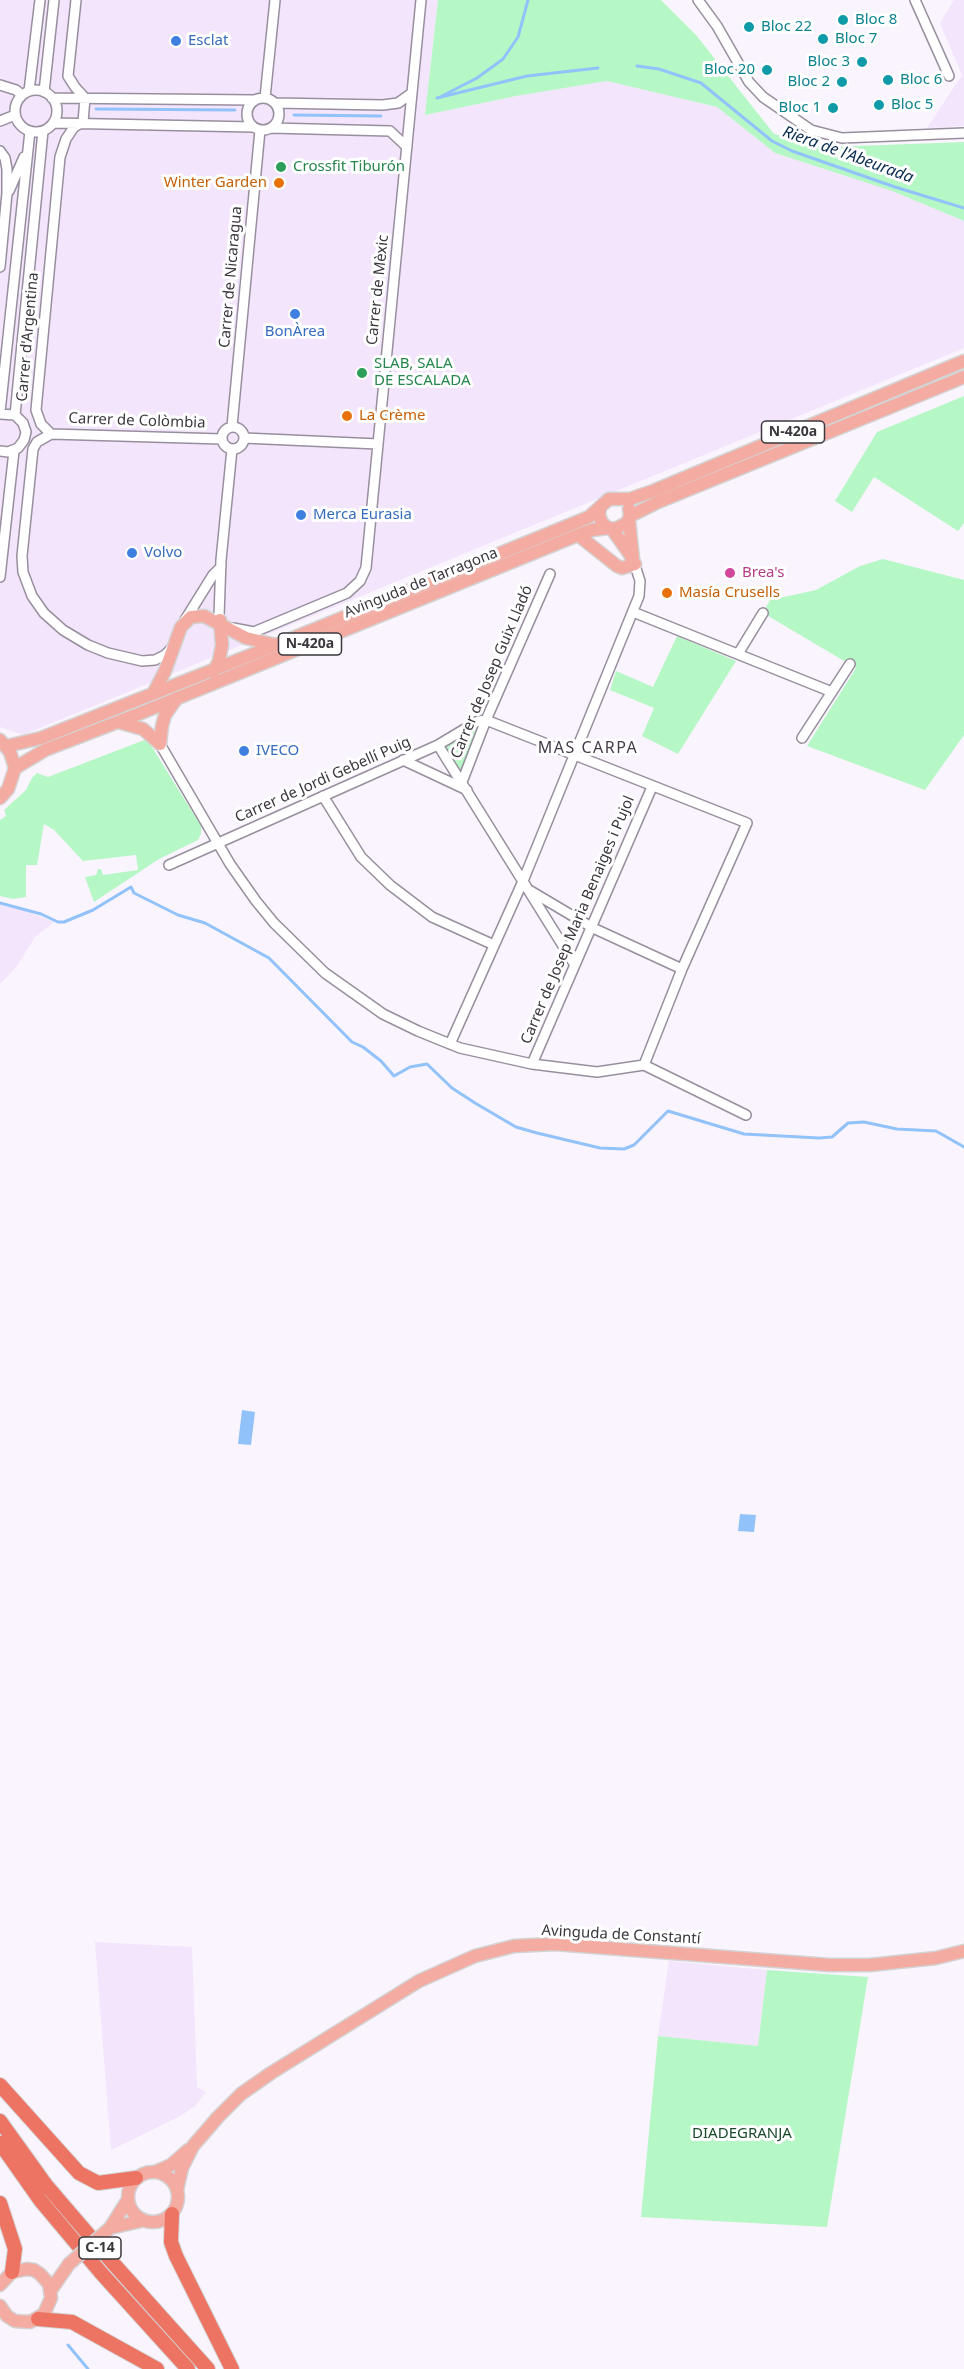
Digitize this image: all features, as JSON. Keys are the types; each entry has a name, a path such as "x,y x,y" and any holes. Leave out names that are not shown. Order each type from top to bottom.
{"highway":[{"path":"0,2085 79,2174 98,2183 136,2178"},
{"name":"C-14","path":"0,2121 61,2202 208,2369"},
{"name":"C-14","path":"0,2143 40,2200 102,2274 188,2369"},
{"path":"0,2203 15,2249 12,2272"},
{"path":"172,2214 170,2232 176,2256 232,2369"},
{"path":"38,2319 72,2322 157,2369"}],"main road":[{"name":"N-420a","path":"600,507 609,499 630,499 653,491 964,361"},
{"name":"N-420a","path":"610,528 622,527 629,518 668,498 964,377"},
{"path":"621,499 628,506 634,561"},
{"path":"600,507 600,518 634,561"},
{"name":"Avinguda de Tarragona","path":"3,743 41,738 153,694 589,517 600,507"},
{"name":"Avinguda de Tarragona","path":"15,768 45,750 592,530 610,528"},
{"path":"578,536 617,566 622,568 634,561"},
{"name":"N-420a","path":"181,627 191,617 204,616 221,622 246,638 276,645"},
{"path":"216,669 222,645 221,622"},
{"path":"153,694 165,671 181,627"},
{"name":"N-420a","path":"177,698 186,689 206,680 216,669"},
{"path":"160,744 165,715 177,698"},
{"path":"118,722 143,729 160,744"},
{"name":"N-420a","path":"3,743 15,768"},
{"path":"0,798 8,789 15,768"},
{"name":"Avinguda de Constantí","path":"193,2146 218,2116 241,2094 332,2034 437,1972 475,1956 514,1946 555,1944 597,1946 829,1965 902,1962 964,1951"},
{"path":"0,2324 15,2321 30,2322 38,2319 49,2307 51,2290 69,2264 110,2228 127,2201 128,2192 136,2178 171,2165 193,2146"},
{"path":"110,2228 141,2221 158,2223 172,2214 178,2198 177,2190 182,2168 193,2146"},
{"path":"155,2172 168,2176 177,2190"},
{"path":"127,2201 130,2209 141,2221"},
{"path":"40,2274 69,2264"},
{"path":"0,2285 12,2272 27,2269 40,2274 51,2290"},
{"path":"0,2306 7,2316 15,2321"}],"street":[{"path":"40,0 26,93 17,102 15,115 20,125 30,131 43,130 53,123 84,122 390,131 407,147"},
{"path":"44,92 54,0"},
{"path":"76,0 68,76 85,98 84,122"},
{"path":"265,98 275,0"},
{"name":"Carrer de Mèxic","path":"221,622 254,632 347,593 360,581 366,568 421,0"},
{"path":"698,0 717,26 749,82 764,97 811,130 842,138 964,133"},
{"path":"915,0 949,76"},
{"path":"0,85 26,93 44,92 52,98 56,106 53,123"},
{"path":"52,98 254,100 265,98 275,103 383,105 398,103 412,93"},
{"path":"254,100 247,112 249,122 257,128"},
{"path":"271,128 278,120 279,114 275,103"},
{"path":"0,121 15,115"},
{"name":"Carrer d'Argentina","path":"47,434 37,417 36,410 60,157 66,139 74,127 84,122"},
{"name":"Carrer de Nicaragua","path":"232,426 257,128"},
{"name":"Carrer d'Argentina","path":"15,415 43,130"},
{"name":"Carrer d'Argentina","path":"0,413 30,131"},
{"path":"7,195 28,149"},
{"path":"0,151 5,158 7,169 7,195 0,267"},
{"path":"0,413 20,418 26,432 22,445 14,451 0,451"},
{"path":"232,426 241,430 244,438 241,445 232,449 224,445 222,439 225,429 232,426"},
{"name":"Carrer de Colòmbia","path":"26,432 222,439"},
{"path":"47,434 33,449 22,556 24,572 32,596 44,613 63,630 88,645 108,653 134,660 154,660 165,655 173,647"},
{"path":"244,438 378,444"},
{"path":"221,622 221,567 232,449"},
{"path":"0,577 14,451"},
{"path":"450,1044 494,945 525,885 574,753 633,612 639,596 640,581 634,561"},
{"path":"181,627 213,575 221,567"},
{"name":"Carrer de Josep Guix Lladó","path":"465,786 486,720 550,574"},
{"path":"633,612 832,693"},
{"path":"738,654 763,613"},
{"path":"802,738 850,664"},
{"path":"486,720 747,823 682,969 644,1065"},
{"name":"Carrer de Jordi Gebellí Puig","path":"169,865 438,746 478,721 486,720"},
{"path":"160,744 242,883 274,923 326,973 383,1014 450,1044 532,1064 597,1072 644,1065 746,1115"},
{"path":"438,746 575,965"},
{"path":"403,760 465,786"},
{"name":"Carrer de Josep Maria Benaiges i Pujol","path":"532,1064 593,928 652,787"},
{"path":"323,796 361,857 390,885 432,917 494,945"},
{"path":"525,885 593,928 682,969"}],"shaded area":[{"path":"0,0 438,0 425,115 516,96 607,81 717,107 775,153 892,191 964,221 964,348 23,735 0,727"},
{"path":"954,0 964,0 964,126 927,128 962,75 940,23"},
{"path":"3,903 54,922 35,937 17,966 0,984 0,904"},
{"path":"95,1942 192,1947 197,2087 206,2092 195,2106 182,2115 111,2150"},
{"path":"669,1961 767,1970 758,2046 658,2036"}],"green space":[{"path":"438,0 661,0 696,35 774,134 830,147 964,142 964,221 892,191 775,153 717,107 607,81 516,96 425,115"},
{"path":"964,396 964,523 958,531 874,477 852,512 835,501 877,432"},
{"path":"883,559 964,580 964,735 925,790 807,746 856,668 763,613 770,600 816,590 860,566"},
{"path":"677,636 736,661 678,754 642,736 654,708 610,690 616,671 653,687"},
{"path":"476,727 478,731 462,769 459,770 446,751 446,745"},
{"path":"147,739 201,826 198,840 159,859 94,902 85,877 96,875 98,869 101,869 103,875 138,870 136,855 83,861 54,830 44,824 37,865 26,865 26,897 13,899 0,896 0,820 6,816 4,810 26,790 32,778 37,773 48,777"},
{"name":"DIADEGRANJA","path":"767,1970 868,1977 827,2227 641,2217 658,2036 758,2046"}],"water":[{"path":"242,1410 255,1412 251,1445 238,1444"},
{"path":"740,1514 756,1515 754,1532 738,1531"}],"waterway":[{"path":"442,96 477,78 503,59 518,37 528,0"},
{"name":"Riera de l'Abeurada","path":"637,66 659,69 701,83 772,141 792,151 964,208"},
{"name":"Riera de l'Abeurada","path":"437,98 527,76 598,68"},
{"name":"Riera de l'Abeurada","path":"96,109 235,110"},
{"name":"Riera de l'Abeurada","path":"294,115 381,116"},
{"path":"0,903 64,922 93,910 131,887 134,893 178,915 205,923 269,958 352,1042 363,1047 381,1061 394,1076 410,1067 427,1064 452,1088 475,1103 516,1127 537,1133 600,1148 624,1149 634,1145 668,1111 744,1134 832,1137 848,1123 864,1122 897,1129 936,1131 964,1147"},
{"path":"68,2345 88,2369"}],"place":[{"name":"Bloc 8","path":"843,20"},
{"name":"Bloc 22","path":"749,27"},
{"name":"Bloc 7","path":"823,39"},
{"name":"Esclat","path":"176,41"},
{"name":"Bloc 3","path":"862,62"},
{"name":"Bloc 20","path":"767,70"},
{"name":"Bloc 6","path":"888,80"},
{"name":"Bloc 2","path":"842,82"},
{"name":"Bloc 5","path":"879,105"},
{"name":"Bloc 1","path":"833,108"},
{"name":"Crossfit Tiburón","path":"281,167"},
{"name":"Winter Garden","path":"279,183"},
{"name":"BonÀrea","path":"295,314"},
{"name":"SLAB, SALA DE ESCALADA","path":"362,373"},
{"name":"La Crème","path":"347,416"},
{"name":"Merca Eurasia","path":"301,515"},
{"name":"Volvo","path":"132,553"},
{"name":"Brea's","path":"730,573"},
{"name":"Masía Crusells","path":"667,593"},
{"name":"IVECO","path":"244,751"}],"district":[{"name":"MAS CARPA","path":"588,748"}]}
